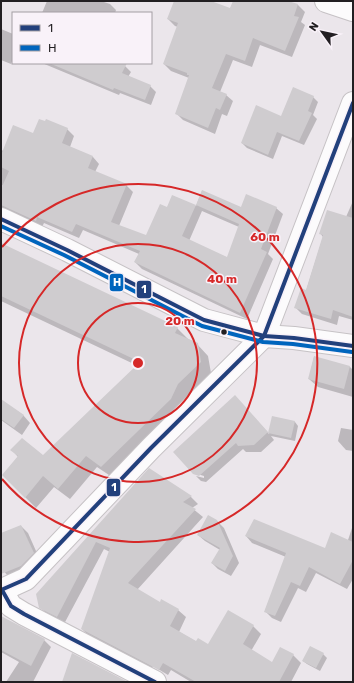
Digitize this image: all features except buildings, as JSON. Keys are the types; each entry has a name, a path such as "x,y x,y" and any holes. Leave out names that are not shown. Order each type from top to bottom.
{"street":[{"path":"326,1 353,10"},
{"path":"155,682 24,614 11,606 1,590 26,579 151,448 264,336 353,103"},
{"path":"1,219 67,250 204,320 264,336 294,338 353,346"}],"transit line":[{"name":"1","path":"1,590 26,579 151,448 264,336 353,103"},
{"name":"1","path":"1,219 67,250 204,320 264,336 294,338 353,346"},
{"name":"H","path":"1,226 64,255 202,326 263,342 293,344 352,352"},
{"name":"1","path":"2,590 11,606 24,614 155,682"}]}
